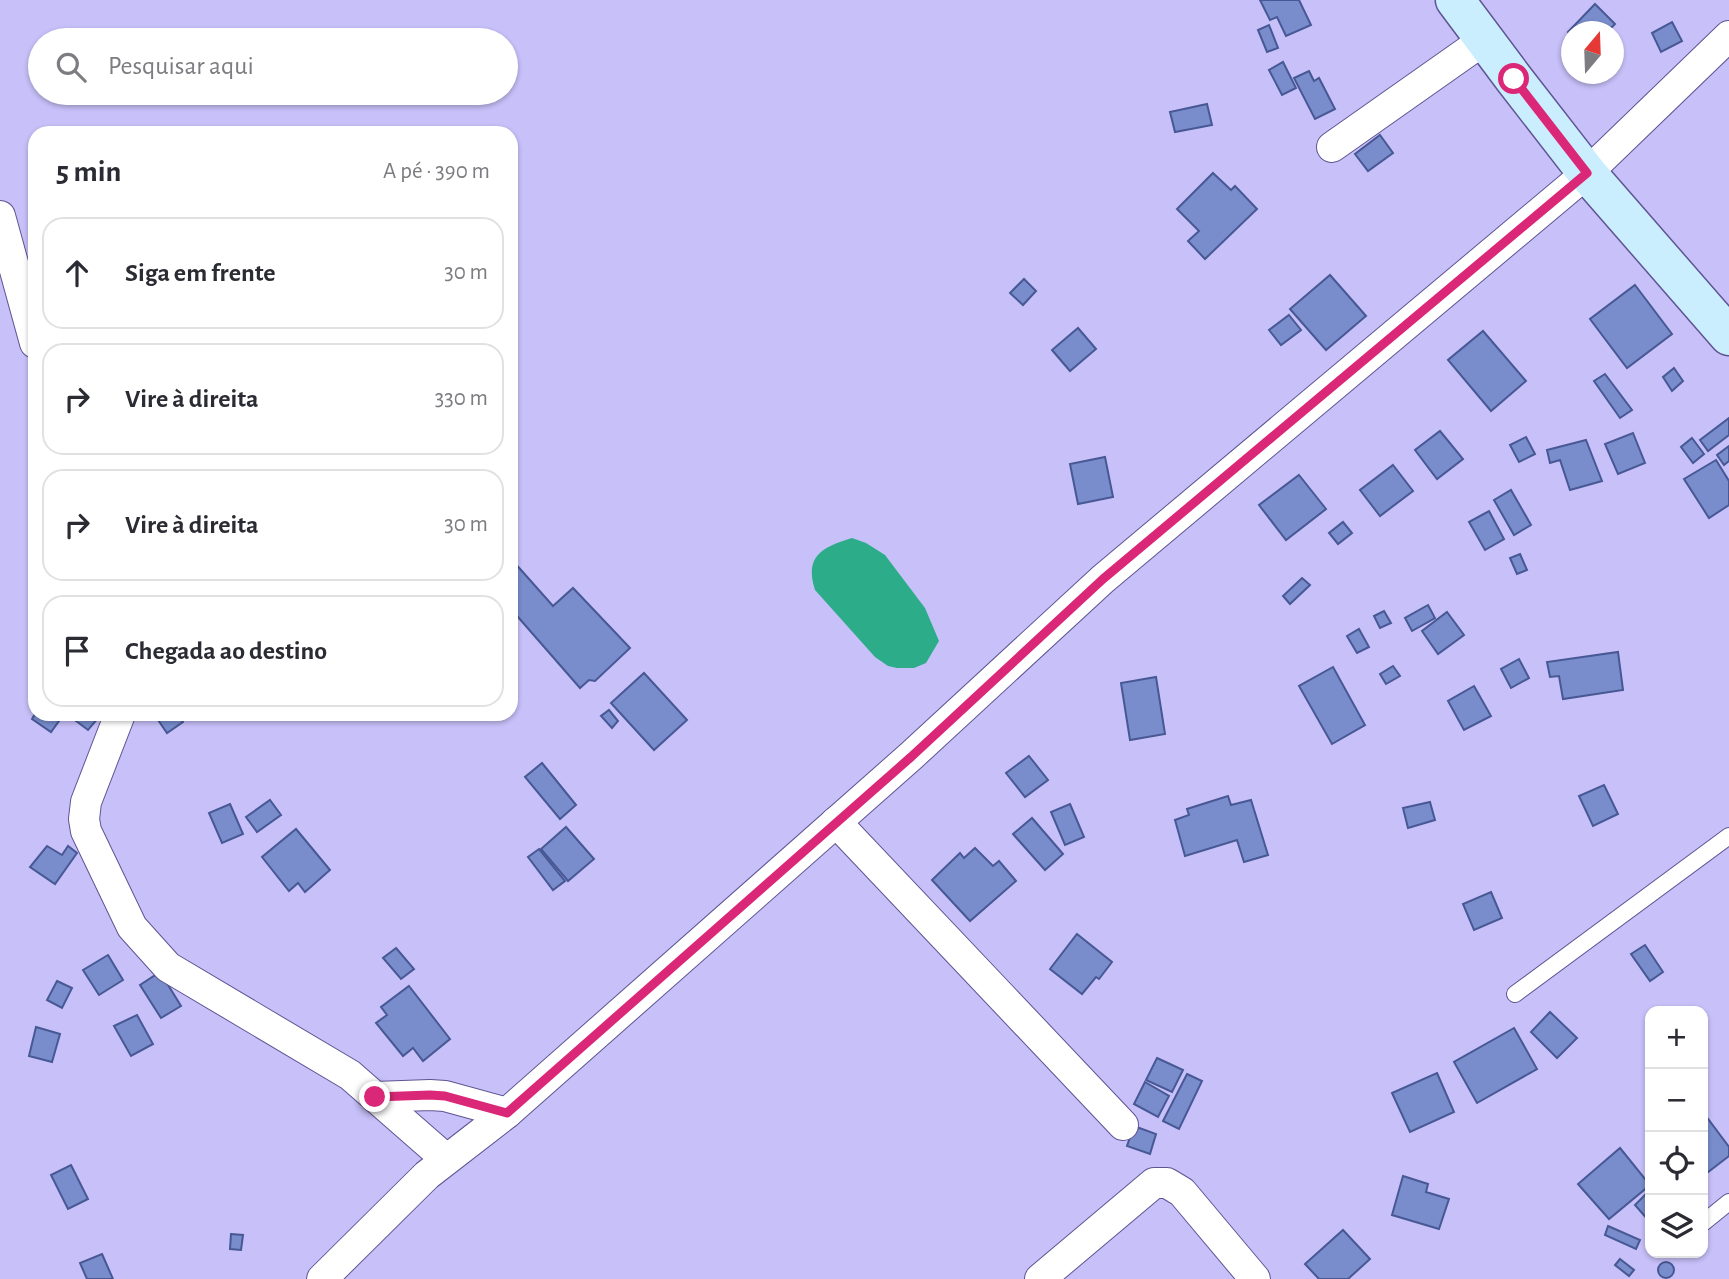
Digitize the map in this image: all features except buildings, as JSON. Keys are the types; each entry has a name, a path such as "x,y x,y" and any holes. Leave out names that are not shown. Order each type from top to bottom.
{"main road":[{"path":"1455,0 1587,173 1729,336"}],"street":[{"path":"322,1279 427,1175 507,1113 911,757 1103,579 1587,173 1729,36"},
{"path":"1332,147 1484,40"},
{"path":"0,216 28,318"},
{"path":"117,721 86,802 84,819 86,831 132,927 168,967 350,1075 446,1159"},
{"path":"836,822 1123,1125"},
{"path":"375,1097 445,1096 507,1113"},
{"path":"1040,1279 1154,1183 1167,1183 1182,1192 1255,1279"}],"lane":[{"path":"1515,994 1729,836"},
{"path":"1708,1219 1729,1202"}],"shaded area":[{"path":"852,538 885,555 925,608 939,641 926,663 914,668 888,666 875,657 815,590 812,569 818,555 832,545"}],"route":[{"path":"375,1097 445,1096 507,1113 911,757 1103,579 1587,173 1514,79"}]}
